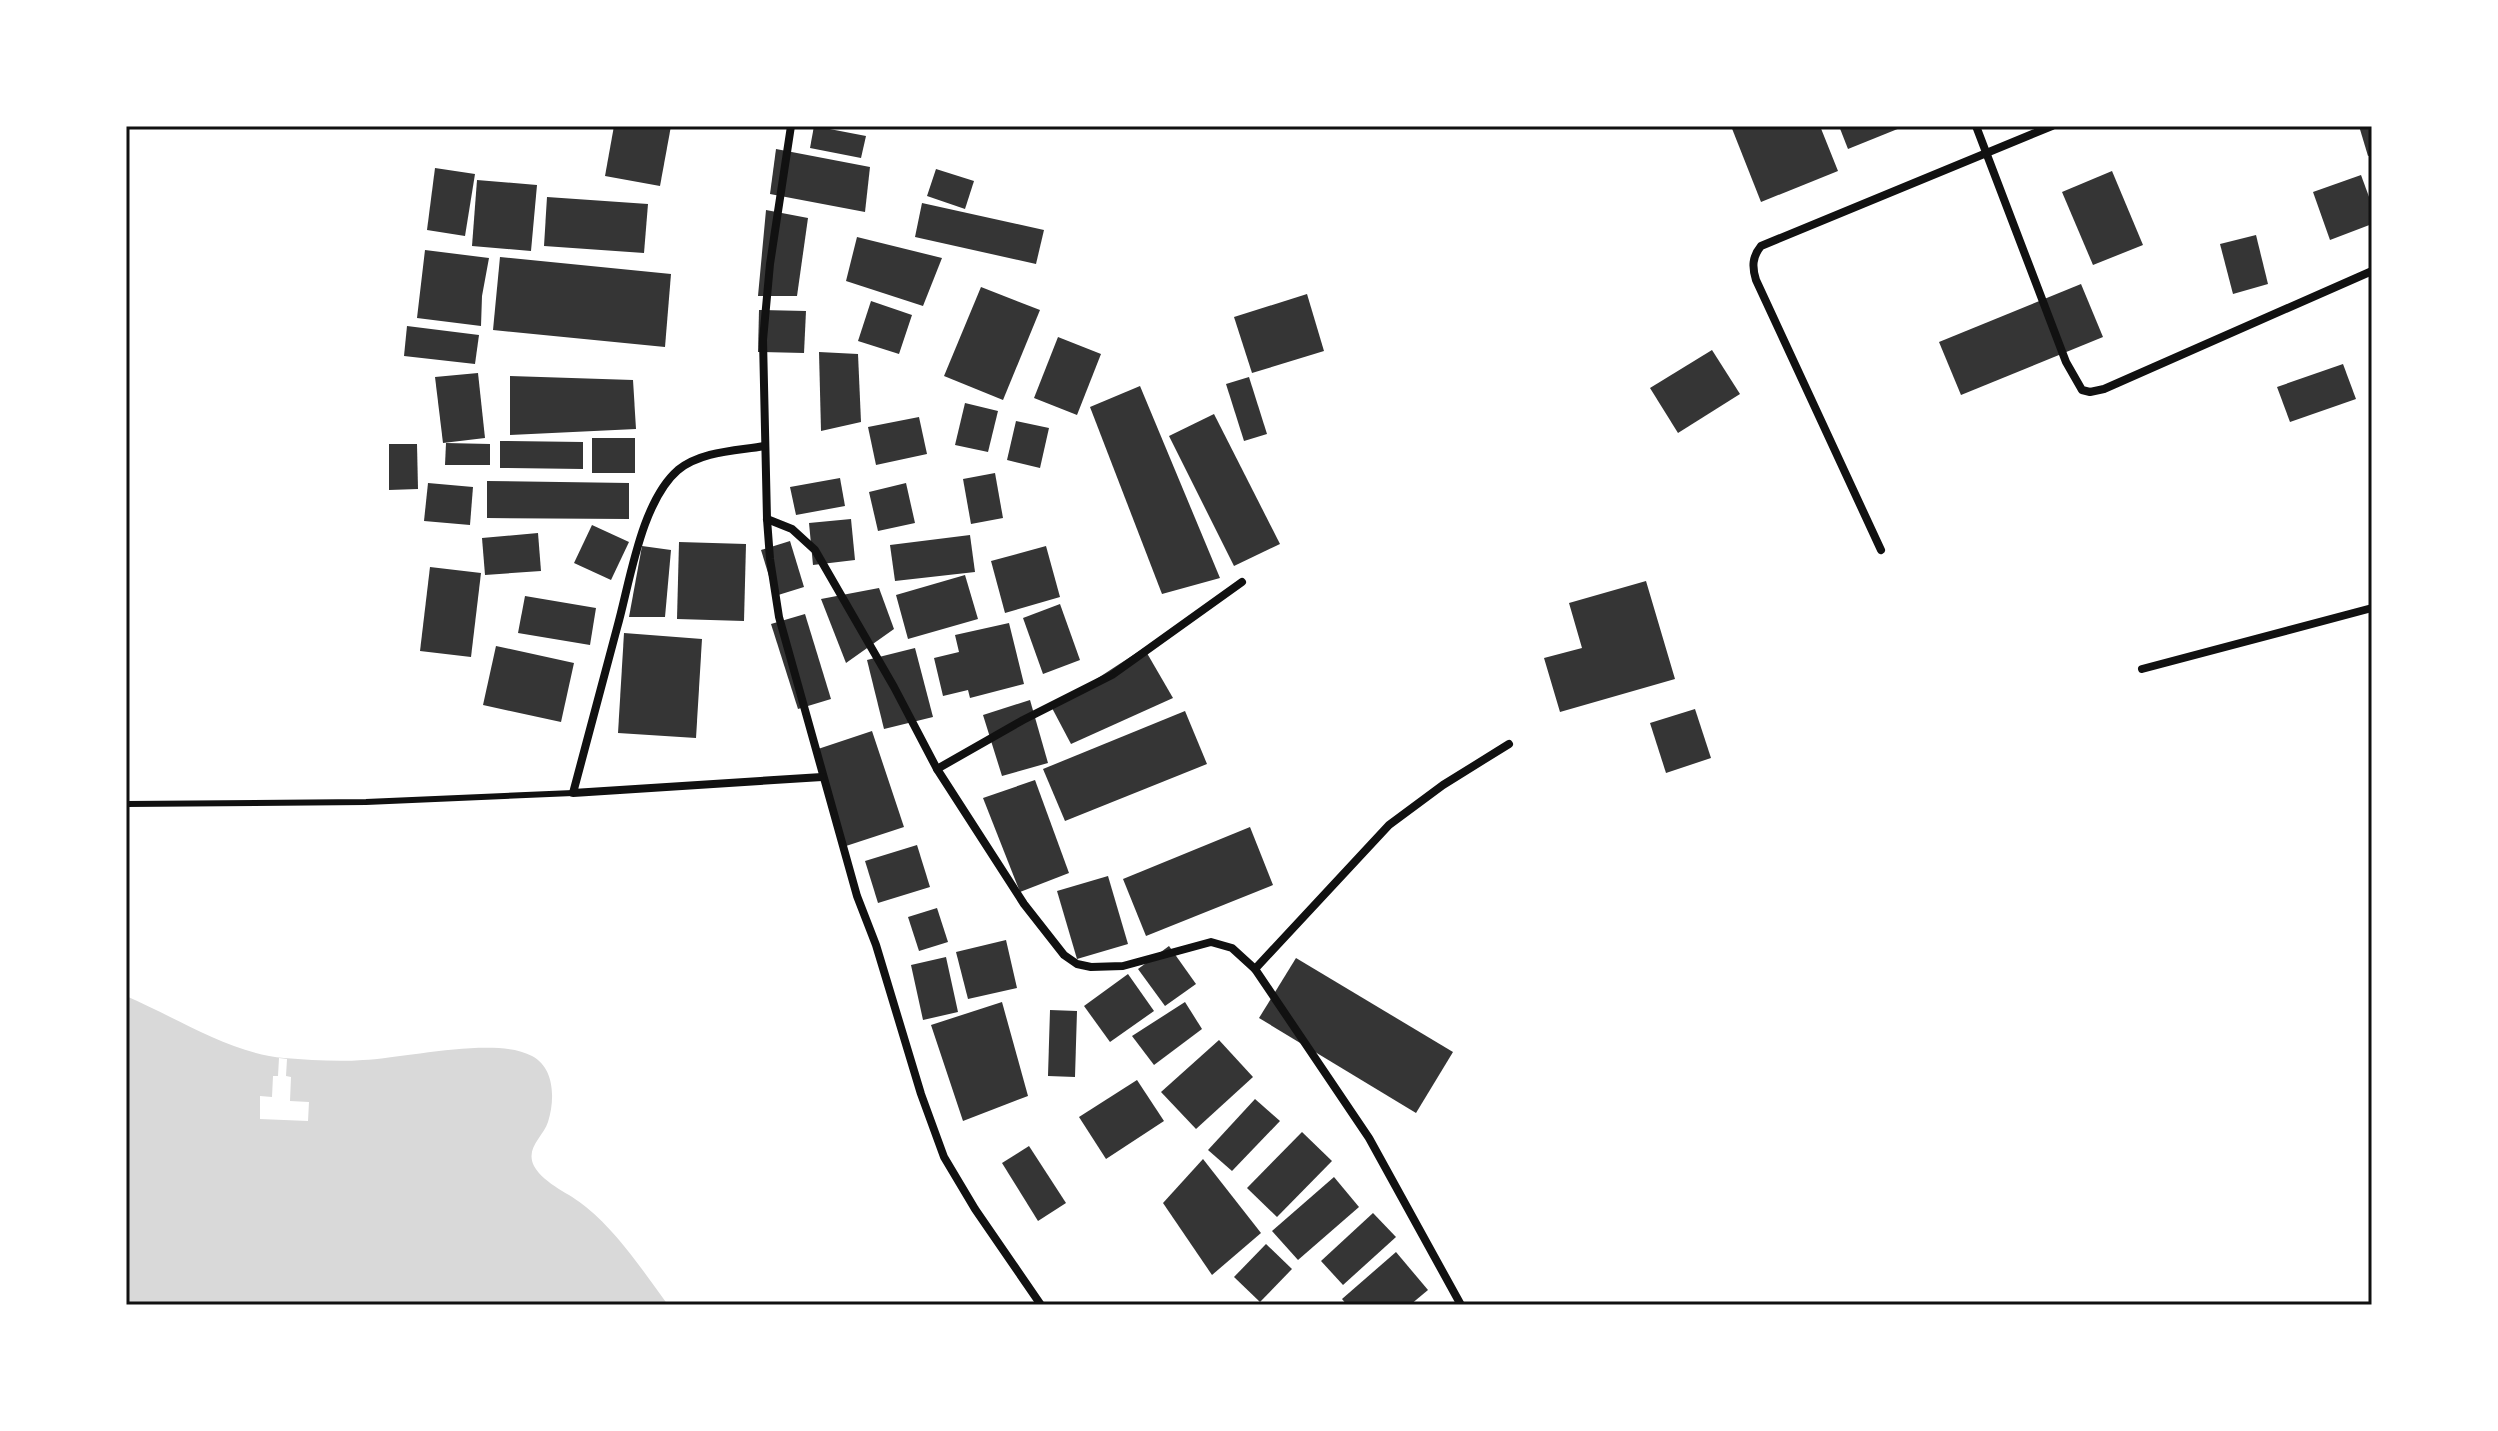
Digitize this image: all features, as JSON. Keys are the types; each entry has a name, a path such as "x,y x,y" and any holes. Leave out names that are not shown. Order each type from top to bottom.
{"street":[{"path":"791,126 770,264 763,340 767,519 779,617 822,777 921,1094 944,1157 975,1209 1041,1305"},
{"path":"1976,126 2066,362 2082,390 2104,389 2372,271"},
{"path":"1881,550 1756,280 1753,270 1755,253 1761,246 2052,126"},
{"path":"765,446 698,457 662,486 634,555 573,793 822,777"},
{"path":"767,519 792,529 815,550 937,769 1024,904 1064,955 1077,964 1123,966 1211,942 1232,948 1255,969 1369,1138 1461,1305"},
{"path":"937,769 1023,720 1112,675 1242,582"},
{"path":"2142,669 2372,608"},
{"path":"1255,969 1389,825 1443,785 1509,744"}],"lane":[{"path":"126,804 366,802 573,793"}],"shaded area":[{"path":"126,996 244,1050 284,1058 353,1061 474,1048 516,1050 532,1056 545,1068 552,1095 548,1122 532,1154 534,1166 609,1229 668,1305 126,1305"}],"pier":[{"path":"279,1058 287,1059 286,1076 291,1077 290,1101 309,1102 308,1121 260,1119 260,1096 272,1097 273,1076 278,1076"}],"building":[{"path":"614,126 671,126 660,186 605,176"},
{"path":"814,126 866,136 861,158 810,148"},
{"path":"1731,126 1820,126 1838,171 1761,202"},
{"path":"1839,126 1905,126 1848,149"},
{"path":"2359,126 2372,126 2372,155 2368,156"},
{"path":"776,149 870,167 865,212 770,194"},
{"path":"435,168 475,174 465,236 427,230"},
{"path":"936,169 974,181 965,209 927,196"},
{"path":"2112,171 2143,245 2093,265 2062,192"},
{"path":"2361,175 2372,205 2372,224 2330,240 2313,192"},
{"path":"477,180 537,185 531,251 472,246"},
{"path":"547,197 648,204 644,253 544,246"},
{"path":"922,203 1044,230 1036,264 915,237"},
{"path":"766,210 808,218 797,296 758,296"},
{"path":"2256,235 2268,284 2233,294 2220,244"},
{"path":"857,237 942,258 923,306 846,281"},
{"path":"425,250 489,258 482,296 481,326 417,318"},
{"path":"500,257 671,274 665,347 493,330"},
{"path":"2081,284 2103,337 1961,395 1939,342"},
{"path":"981,287 1040,310 1003,400 944,376"},
{"path":"1307,294 1324,351 1252,373 1234,317"},
{"path":"871,301 912,315 899,354 858,341"},
{"path":"759,310 806,311 804,353 758,352"},
{"path":"407,326 479,335 475,364 404,356"},
{"path":"1058,337 1101,354 1077,415 1034,398"},
{"path":"1712,350 1740,394 1678,433 1650,388"},
{"path":"819,352 858,354 861,422 821,431"},
{"path":"2343,364 2356,399 2290,422 2277,387"},
{"path":"478,373 485,438 443,443 435,377"},
{"path":"510,376 633,380 636,429 510,435"},
{"path":"1249,377 1267,434 1244,441 1226,384"},
{"path":"1140,386 1220,578 1162,594 1090,407"},
{"path":"965,403 998,411 988,452 955,445"},
{"path":"1214,414 1280,544 1234,566 1169,436"},
{"path":"919,417 927,454 876,465 868,427"},
{"path":"1016,421 1049,428 1040,468 1007,460"},
{"path":"592,438 635,438 635,473 592,473"},
{"path":"500,441 583,442 583,469 500,468"},
{"path":"446,443 490,444 490,465 445,465"},
{"path":"389,444 417,444 418,489 389,490"},
{"path":"995,473 1003,518 971,524 963,479"},
{"path":"840,478 845,506 796,515 790,487"},
{"path":"487,481 629,483 629,519 487,518"},
{"path":"428,483 473,487 470,525 424,521"},
{"path":"906,483 915,523 878,531 869,492"},
{"path":"851,519 855,560 813,565 809,523"},
{"path":"592,525 629,542 611,580 574,563"},
{"path":"538,533 541,571 485,575 482,538"},
{"path":"970,535 975,572 895,581 890,545"},
{"path":"790,541 804,587 775,596 761,550"},
{"path":"679,542 746,544 744,621 677,619"},
{"path":"642,546 671,550 665,617 629,617"},
{"path":"1046,546 1060,597 1005,613 991,561"},
{"path":"430,567 481,573 471,657 420,651"},
{"path":"965,575 978,619 908,639 896,595"},
{"path":"1646,581 1675,679 1560,712 1544,658 1582,648 1569,603"},
{"path":"879,588 894,629 846,663 821,599"},
{"path":"525,596 596,608 590,645 518,633"},
{"path":"1060,604 1080,660 1043,674 1023,618"},
{"path":"805,614 831,699 798,709 771,624"},
{"path":"1009,623 1024,684 970,698 968,690 943,696 934,658 959,652 955,635"},
{"path":"624,633 702,639 696,738 618,733"},
{"path":"496,646 574,663 561,722 483,705"},
{"path":"915,648 933,717 884,729 867,660"},
{"path":"1144,648 1173,698 1071,744 1052,708"},
{"path":"1030,700 1048,763 1002,776 983,715"},
{"path":"1695,709 1711,758 1666,773 1650,723"},
{"path":"1185,711 1207,764 1065,821 1043,769"},
{"path":"872,731 904,827 846,846 815,750"},
{"path":"1035,780 1069,873 1020,892 983,798"},
{"path":"1250,827 1273,885 1146,936 1123,879"},
{"path":"917,845 930,887 878,903 865,861"},
{"path":"1108,876 1128,944 1077,959 1057,891"},
{"path":"937,908 948,942 919,951 908,917"},
{"path":"1006,940 1017,988 968,999 956,952"},
{"path":"1169,946 1196,984 1165,1006 1138,969"},
{"path":"946,957 958,1012 923,1020 911,965"},
{"path":"1296,958 1453,1052 1416,1113 1259,1018"},
{"path":"1128,974 1154,1011 1110,1042 1084,1006"},
{"path":"1002,1002 1028,1096 963,1121 931,1025"},
{"path":"1185,1002 1202,1029 1154,1065 1132,1036"},
{"path":"1050,1010 1077,1011 1075,1077 1048,1076"},
{"path":"1219,1040 1253,1077 1196,1129 1161,1092"},
{"path":"1137,1080 1164,1121 1106,1159 1079,1117"},
{"path":"1255,1099 1280,1121 1232,1171 1208,1150"},
{"path":"1302,1132 1332,1161 1277,1217 1247,1188"},
{"path":"1029,1146 1066,1203 1038,1221 1002,1163"},
{"path":"1203,1159 1261,1233 1212,1275 1163,1203"},
{"path":"1334,1177 1359,1207 1298,1260 1272,1231"},
{"path":"1373,1213 1396,1237 1343,1285 1321,1261"},
{"path":"1266,1244 1292,1269 1260,1302 1234,1277"},
{"path":"1396,1252 1428,1290 1410,1305 1347,1305 1342,1299"}]}
